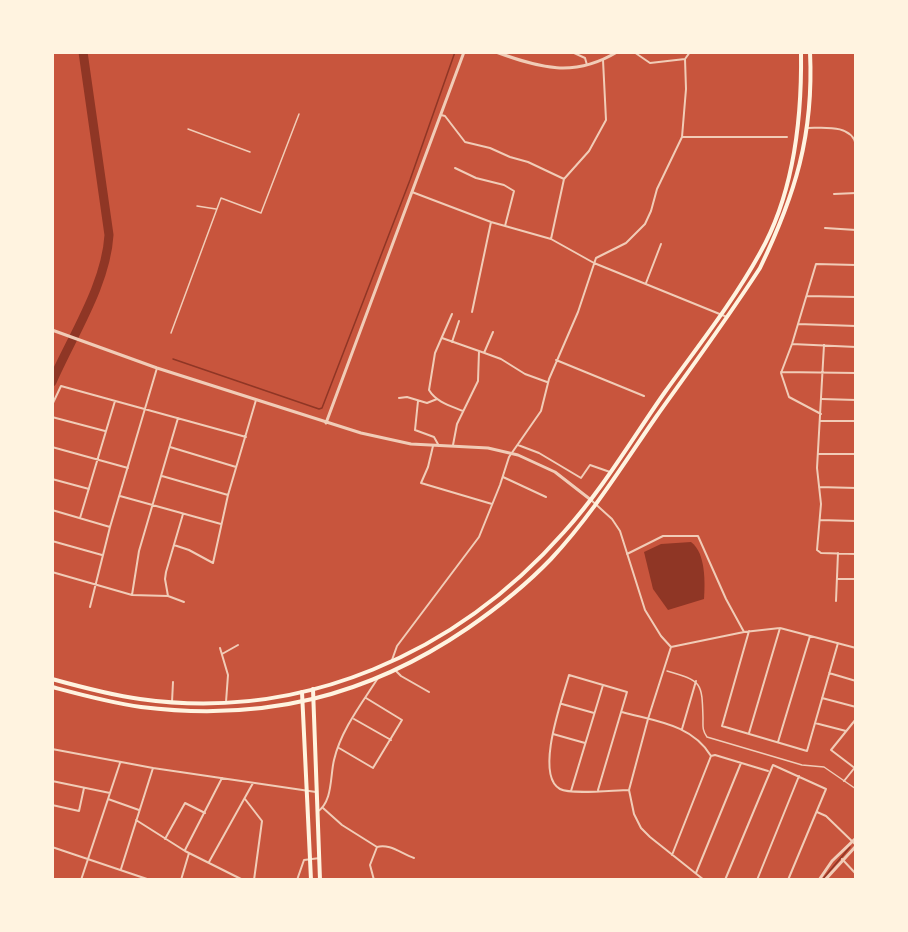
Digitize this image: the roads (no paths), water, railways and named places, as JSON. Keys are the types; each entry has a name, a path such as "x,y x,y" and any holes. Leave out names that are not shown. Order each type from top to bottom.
{"main road":[{"path":"52,679 115,695 172,702 226,702 313,690 360,675 435,640 504,592 543,555 591,500 722,314 761,252 783,196 796,141 800,110 801,52"},
{"path":"52,687 121,703 170,709 241,709 303,701 347,690 396,671 456,636 498,607 550,560 597,505 760,268 794,190 808,128 810,52"},
{"path":"313,690 320,879"},
{"path":"302,692 311,879"}],"street":[{"path":"326,423 464,52"},
{"path":"496,52 545,68 567,69 603,60 617,52"},
{"path":"572,52 585,58 587,65"},
{"path":"634,52 650,63 685,59"},
{"path":"390,662 397,646 479,537 511,453 541,411 556,360 578,312 598,256 626,243 645,224 657,189 682,137 687,89 685,59 690,52"},
{"path":"551,239 564,179 589,151 606,120 603,60"},
{"path":"171,333 221,198 261,213 299,114"},
{"path":"441,115 445,116 465,142 490,148 528,162 564,179"},
{"path":"808,128 845,131 852,136 855,145"},
{"path":"188,129 249,152"},
{"path":"682,137 787,136"},
{"path":"455,168 476,178 504,185 514,191 505,226"},
{"path":"412,192 491,222 551,239 594,263 728,317"},
{"path":"834,194 855,194"},
{"path":"197,206 216,209"},
{"path":"472,312 491,222"},
{"path":"825,228 855,230"},
{"path":"646,283 661,244"},
{"path":"821,414 789,398 781,372 792,344 816,264 855,265"},
{"path":"807,296 855,297"},
{"path":"452,314 435,353 429,385 431,394 437,399 463,411"},
{"path":"452,342 459,321"},
{"path":"798,324 855,326"},
{"path":"52,330 157,368 386,440 433,446 488,448 531,460 555,472 597,505 617,525 645,610 661,636 671,647"},
{"path":"484,353 493,332"},
{"path":"441,338 501,359 525,374 548,382"},
{"path":"792,344 855,347"},
{"path":"824,345 817,468 821,504 817,550 821,553 855,554"},
{"path":"453,445 454,434 478,381 479,351"},
{"path":"556,360 644,396"},
{"path":"90,607 102,555 157,368"},
{"path":"781,372 855,373"},
{"path":"52,405 61,386 246,437"},
{"path":"399,398 407,397 418,402 431,403 437,399"},
{"path":"822,399 855,400"},
{"path":"80,518 114,400"},
{"path":"174,545 213,563 228,495 256,400"},
{"path":"418,402 415,430 435,436 440,446"},
{"path":"52,417 105,431"},
{"path":"132,595 136,563 178,418"},
{"path":"821,420 855,421"},
{"path":"518,445 539,453 579,477 583,477 590,465 610,472"},
{"path":"433,446 433,454 421,483 493,504"},
{"path":"52,447 128,468"},
{"path":"170,447 236,467"},
{"path":"818,454 855,454"},
{"path":"162,476 228,495"},
{"path":"503,477 546,497"},
{"path":"52,479 89,489"},
{"path":"819,487 855,488"},
{"path":"120,495 221,524"},
{"path":"52,510 110,527"},
{"path":"168,596 165,579 183,514"},
{"path":"820,520 855,521"},
{"path":"627,554 663,536 698,536 726,599 744,632"},
{"path":"52,541 102,555"},
{"path":"836,601 838,554"},
{"path":"52,572 132,595 168,596 184,602"},
{"path":"837,579 855,579"},
{"path":"671,647 749,631 780,628 855,648"},
{"path":"749,734 780,628"},
{"path":"749,631 722,726 807,751 838,643"},
{"path":"778,742 810,635"},
{"path":"222,654 238,645"},
{"path":"671,647 629,790 634,814 641,828 704,879"},
{"path":"220,648 228,675 226,702"},
{"path":"396,671 429,692"},
{"path":"667,671 696,681 702,692 703,731 706,737 802,765 824,767 855,789"},
{"path":"829,673 855,681"},
{"path":"598,790 627,692 569,675 548,760 549,770 556,786 561,790 571,792 629,790"},
{"path":"317,812 322,808 332,781 333,762 338,748 378,678"},
{"path":"682,729 696,681"},
{"path":"172,702 173,682"},
{"path":"571,792 603,685"},
{"path":"338,748 373,768 391,740 402,720 366,698"},
{"path":"822,698 855,707"},
{"path":"561,704 594,713"},
{"path":"622,712 682,729 702,743 711,756"},
{"path":"353,719 391,740"},
{"path":"844,781 855,768 831,750 855,719"},
{"path":"815,723 846,731"},
{"path":"553,734 585,743"},
{"path":"52,749 153,768 316,792"},
{"path":"711,756 715,755 769,771"},
{"path":"672,855 711,756"},
{"path":"81,879 120,761"},
{"path":"696,873 741,763"},
{"path":"725,879 773,765 826,789 788,879"},
{"path":"121,869 153,768"},
{"path":"757,879 799,776"},
{"path":"185,851 222,778"},
{"path":"52,781 110,793"},
{"path":"209,863 253,783"},
{"path":"52,805 79,811 84,788"},
{"path":"245,799 262,821 254,879"},
{"path":"108,800 139,810"},
{"path":"165,839 185,804 205,813"},
{"path":"322,808 342,825 377,847"},
{"path":"816,811 826,816 854,839 855,846 825,879"},
{"path":"136,820 185,851 243,879"},
{"path":"819,879 832,861 854,839"},
{"path":"377,847 388,846 414,858"},
{"path":"52,847 150,879"},
{"path":"374,879 370,865 377,847"},
{"path":"181,879 189,853"},
{"path":"297,879 304,860 320,858"},
{"path":"842,859 855,874"}],"waterway":[{"path":"52,382 102,273 109,235 83,52"},
{"path":"173,359 319,409 322,408 410,180 455,52"},
{"path":"822,880 850,847"}]}
